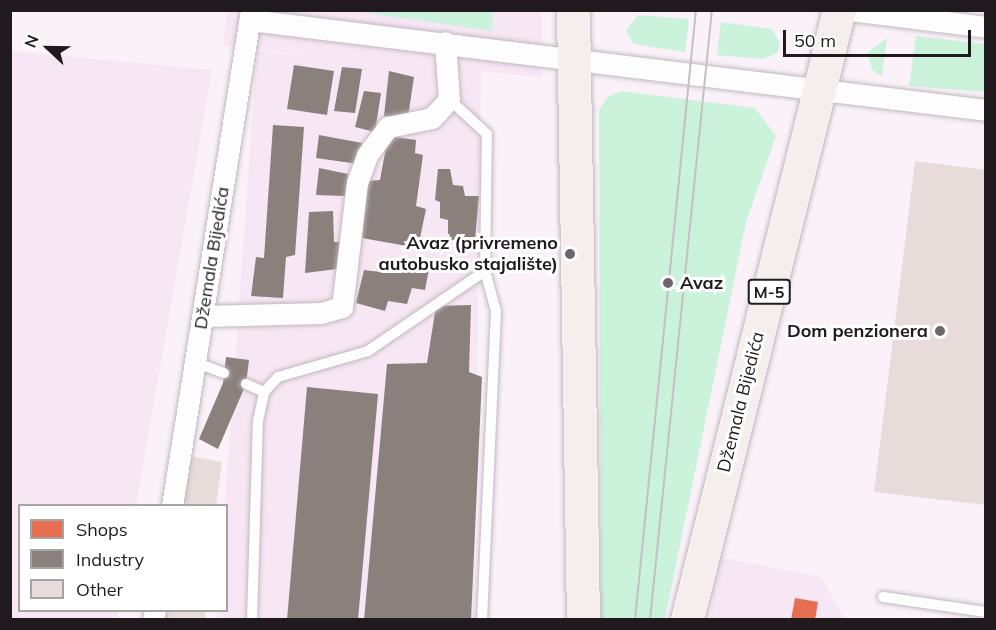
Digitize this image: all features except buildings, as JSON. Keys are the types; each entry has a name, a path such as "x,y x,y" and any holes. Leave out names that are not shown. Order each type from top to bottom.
{"main road":[{"path":"573,10 584,620"},
{"name":"Džemala Bijedića","path":"687,620 839,10"}],"street":[{"path":"850,10 986,27"},
{"path":"250,15 573,61 986,110"},
{"name":"Džemala Bijedića","path":"172,504 250,15"},
{"path":"203,316 321,313 342,307 357,183 367,155 388,127 432,118 449,99 445,42"}],"lane":[{"path":"449,99 487,134 485,271 496,311 482,620"},
{"path":"252,620 258,421 264,392 278,377 368,351 485,271"},
{"path":"195,362 224,373"},
{"path":"246,384 264,392"},
{"path":"883,597 986,612"}],"shaded area":[{"path":"227,11 542,11 542,77 481,71 474,619 217,620 218,612 228,612 228,504 225,504 257,51 341,58 223,46"},
{"path":"11,51 212,70 136,504 18,504 18,612 118,612 116,619 11,619"},
{"path":"718,557 821,577 845,619 710,620"}],"green space":[{"path":"354,11 493,11 492,31"},
{"path":"638,15 689,19 685,52 634,44 626,31"},
{"path":"721,22 772,29 780,43 777,53 762,59 717,55"},
{"path":"916,36 985,44 985,92 909,86"},
{"path":"887,38 882,76 872,70 868,52"},
{"path":"621,91 755,108 776,136 746,222 665,619 601,619 599,110 608,96"}],"tram line":[{"path":"635,620 696,10"},
{"path":"650,620 712,10"}],"place":[{"name":"Avaz (privremeno autobusko stajalište)","path":"570,254"},
{"name":"Avaz","path":"668,283"},
{"name":"Dom penzionera","path":"940,331"}]}
